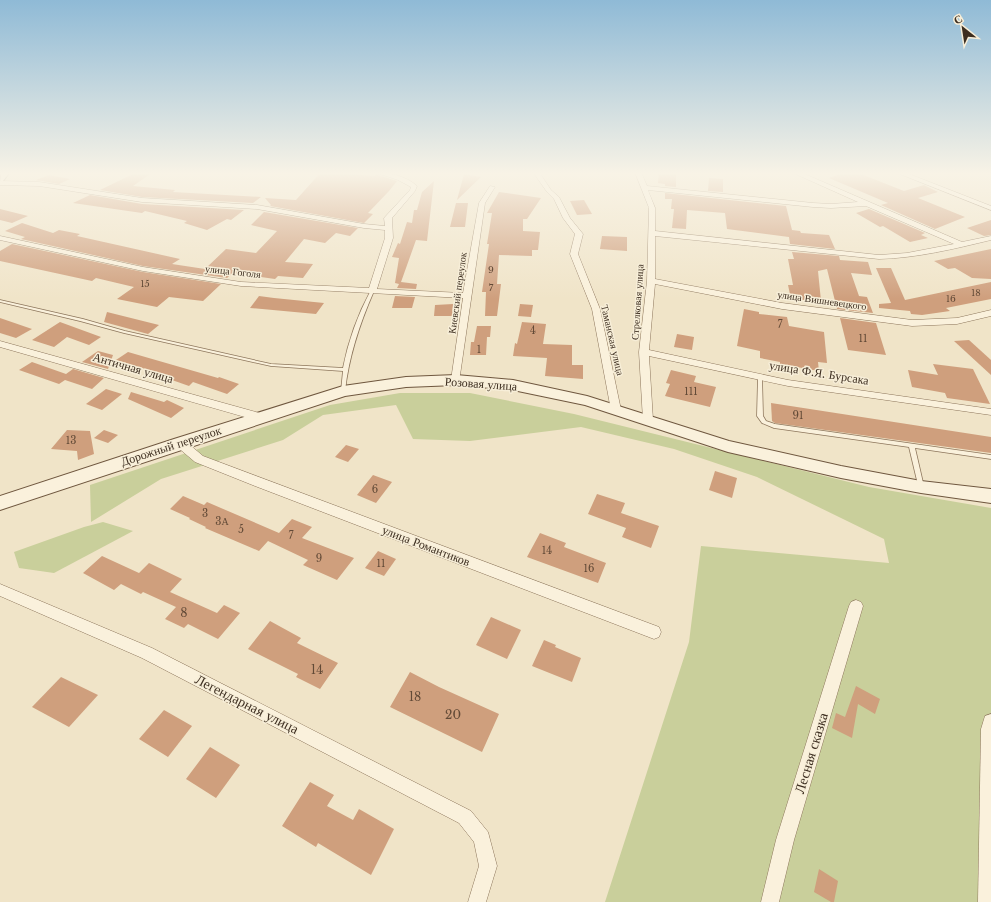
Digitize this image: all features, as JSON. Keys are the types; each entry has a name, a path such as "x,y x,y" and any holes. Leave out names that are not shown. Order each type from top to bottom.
{"main road":[{"name":"Розовая улица","path":"343,391 406,382 456,380 513,385 587,401 728,446 841,472 921,487 991,496"},
{"name":"Дорожный переулок","path":"0,503 259,417 343,391"}],"street":[{"path":"297,214 364,226 388,228"},
{"path":"372,291 389,238 388,218 391,214"},
{"name":"Киевский переулок","path":"456,380 467,296 480,214"},
{"name":"Таманская улица","path":"565,214 580,234 574,254 596,309 616,410"},
{"name":"Стрелковая улица","path":"648,420 644,352 651,281 652,214"},
{"path":"890,214 960,244"},
{"path":"651,233 879,257 910,256 991,238"},
{"name":"улица Гоголя","path":"0,238 143,270 241,284 467,296"},
{"name":"улица Вишневецкого","path":"651,281 782,306 912,323 957,321 991,313"},
{"name":"Античная улица","path":"0,344 259,417"},
{"name":"улица Ф.Я. Бурсака","path":"644,352 788,382 991,412"},
{"name":"улица Романтиков","path":"180,443 199,459 259,483 654,632"},
{"name":"Легендарная улица","path":"0,590 161,660 465,817 482,838 488,866 477,902"},
{"name":"Лесная сказка","path":"770,902 785,840 856,606"},
{"path":"987,902 989,729 991,722"}],"lane":[{"path":"343,391 344,370 356,327 372,291"},
{"path":"0,301 81,320 124,332 271,365 344,370"},
{"path":"760,377 760,416 764,422 774,426 912,447 991,457"},
{"path":"912,447 921,487"}],"green space":[{"path":"400,393 470,393 574,414 869,487 991,508 991,902 605,902 689,642 701,546 889,563 884,539 757,477 674,449 581,427 470,441 413,439 396,405 323,415 283,440 161,479 91,522 90,485 330,405"},
{"path":"103,522 133,531 54,573 19,568 14,552 84,527"}],"building":[{"path":"0,214 20,214 28,216 12,223 0,220"},
{"path":"158,214 239,214 231,220 227,219 207,230 184,223 187,221"},
{"path":"262,214 276,214 358,228 350,236 336,233 325,243 304,239 285,262 313,264 303,278 278,276 275,279 233,273 227,278 143,266 21,239 25,237 5,231 22,223 53,233 59,230 80,234 77,236 180,259 172,264 205,269 226,249 256,253 277,231 251,225"},
{"path":"315,214 373,214 364,223"},
{"path":"413,214 430,214 427,241 416,240 401,282 417,284 416,289 397,288 399,284 395,283 399,258 392,257 398,243 400,244 407,222 412,223"},
{"path":"453,214 467,214 465,227 450,227"},
{"path":"492,214 530,214 527,219 523,219 523,231 540,232 538,250 532,250 532,256 499,255 497,284 501,284 497,316 485,316 486,292 482,292 489,244 487,244"},
{"path":"673,214 687,214 686,229 672,228"},
{"path":"725,214 788,214 792,230 800,231 801,233 829,235 835,249 790,244 789,237 727,229"},
{"path":"858,214 881,214 925,233 921,235 928,238 910,242 883,226 880,227"},
{"path":"901,214 958,214 965,217 935,229"},
{"path":"991,220 991,235 984,236 967,228"},
{"path":"602,236 627,237 627,251 600,249"},
{"path":"12,244 143,272 221,284 203,301 169,297 157,307 117,299 134,287 96,278 92,281 0,261 0,251"},
{"path":"991,249 991,279 972,278 955,268 948,269 934,261"},
{"path":"792,252 839,256 840,260 868,262 872,275 851,273 859,296 867,297 873,313 837,309 827,269 818,271 821,301 791,299 788,285 793,285 788,259 794,259"},
{"path":"876,268 891,268 905,300 991,282 991,299 946,308 950,311 922,315 911,314 910,311 879,308 879,304 891,303"},
{"path":"259,296 324,303 316,314 250,308"},
{"path":"395,296 415,297 412,308 392,308"},
{"path":"453,304 452,316 434,316 435,305"},
{"path":"520,304 533,305 531,317 518,316"},
{"path":"744,309 759,312 759,314 787,317 789,326 824,332 827,363 818,362 819,371 780,364 780,362 760,358 760,351 737,346"},
{"path":"107,312 159,325 148,334 104,322"},
{"path":"0,318 32,329 16,338 0,333"},
{"path":"840,318 876,323 886,355 848,350"},
{"path":"60,322 101,337 89,345 67,337 54,347 32,340"},
{"path":"522,322 546,324 543,344 572,345 572,365 583,365 583,379 545,376 547,358 513,356 515,343 517,344"},
{"path":"477,326 491,326 490,337 487,337 486,355 470,355 471,342 474,342"},
{"path":"677,334 694,337 692,350 674,347"},
{"path":"969,340 991,360 991,375 954,341"},
{"path":"98,351 113,355 108,369 82,362"},
{"path":"128,352 239,384 227,394 193,382 189,386 172,380 175,378 116,360"},
{"path":"32,362 66,374 73,369 104,378 92,389 65,380 59,384 19,370"},
{"path":"933,364 973,369 990,404 947,398 945,393 912,387 908,370 938,375"},
{"path":"671,370 696,376 694,382 716,387 710,407 665,396 670,384 666,383"},
{"path":"106,389 122,394 102,410 86,404"},
{"path":"131,392 164,402 167,400 184,408 171,418 128,399"},
{"path":"771,403 991,437 991,453 775,423 772,421"},
{"path":"67,430 90,431 94,454 78,460 77,451 51,449"},
{"path":"104,430 118,435 108,443 94,438"},
{"path":"346,445 359,449 348,462 335,457"},
{"path":"715,471 737,478 732,498 709,490"},
{"path":"373,475 392,482 376,503 357,495"},
{"path":"597,494 625,503 621,513 659,526 651,548 622,537 626,528 588,514"},
{"path":"183,496 204,505 207,502 279,533 292,519 312,527 302,538 354,558 337,580 303,565 308,560 268,541 259,551 205,528 206,527 189,519 190,518 170,509"},
{"path":"540,533 566,543 564,547 606,563 598,583 527,557"},
{"path":"378,551 396,559 384,576 365,568"},
{"path":"102,556 139,573 149,563 182,579 170,592 217,613 224,605 240,613 218,639 188,624 184,628 165,619 176,607 143,592 141,594 121,584 114,590 83,573"},
{"path":"491,617 521,630 507,659 476,645"},
{"path":"270,621 301,638 297,643 338,663 320,689 296,677 298,674 248,649"},
{"path":"544,640 556,645 555,647 581,658 572,682 532,666"},
{"path":"410,672 499,714 482,752 390,707"},
{"path":"61,677 98,695 69,727 32,707"},
{"path":"856,686 880,699 875,714 858,704 852,738 832,728 836,713 845,717"},
{"path":"164,710 192,726 168,757 139,739"},
{"path":"210,747 240,765 216,798 186,779"},
{"path":"310,782 334,795 327,806 353,820 359,809 394,829 371,875 318,843 316,847 282,826"},
{"path":"819,869 838,881 834,902 831,902 814,892"}]}
